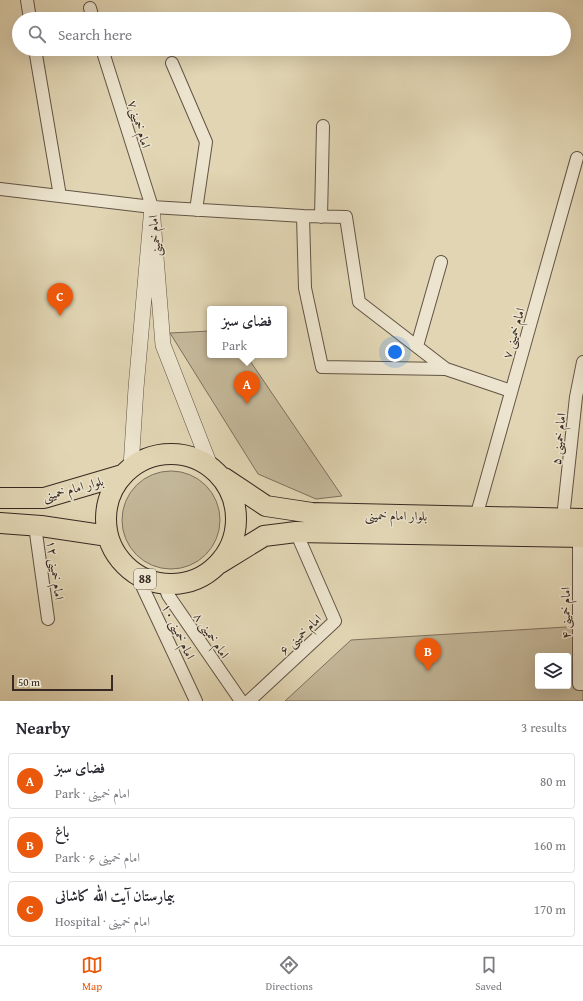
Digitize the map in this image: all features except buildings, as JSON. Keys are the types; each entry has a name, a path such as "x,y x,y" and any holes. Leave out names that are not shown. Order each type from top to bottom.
{"highway":[{"name":"88","path":"163,454 174,454 197,459 215,471 230,491 236,510 236,530 229,548 218,564 202,576 183,583 164,584 145,578 128,568 116,554 108,536 105,520 107,504 113,488 127,471 146,458 163,454"},
{"name":"بلوار امام خمینی","path":"0,498 44,498 127,471"},
{"name":"بلوار امام خمینی","path":"215,471 266,506 312,513 563,518 582,531"},
{"path":"0,523 35,526 108,536"},
{"name":"بلوار امام خمینی","path":"218,564 264,536 296,532 582,531"}],"street":[{"path":"27,0 29,12"},
{"path":"37,56 60,196"},
{"name":"امام خمینی۷","path":"104,56 152,207"},
{"path":"172,63 206,142 196,210"},
{"path":"321,217 323,126"},
{"name":"امام خمینی ۷","path":"476,517 577,158"},
{"path":"0,189 152,207 321,217 346,217 360,302 446,369"},
{"name":"امام خمینی","path":"127,471 152,207"},
{"name":"امام خمینی","path":"152,207 163,345 215,471"},
{"path":"303,216 305,288 322,367 446,369 512,391"},
{"path":"417,346 441,262"},
{"name":"امام خمینی ۵","path":"563,518 583,362"},
{"name":"امام خمینی ۱۲","path":"35,526 48,619"},
{"name":"امام خمینی ۴","path":"582,531 579,684 583,684"},
{"name":"امام خمینی ۶","path":"249,701 335,621 296,532"},
{"name":"امام خمینی ۱۰","path":"136,573 196,701"},
{"name":"امام خمینی ۸","path":"164,584 168,595 241,701"}],"shaded area":[{"path":"207,331 207,358 248,358 342,496 316,499 258,474 170,333"},
{"path":"171,471 190,475 205,486 216,501 220,520 216,539 205,554 190,565 171,569 152,565 137,554 126,539 122,520 126,501 137,486 152,475"},
{"path":"583,626 583,701 285,701 351,640"}],"place":[{"name":"بیمارستان آیت الله کاشانی","path":"60,316"},
{"name":"فضای سبز","path":"247,404"},
{"name":"باغ","path":"428,671"}]}
